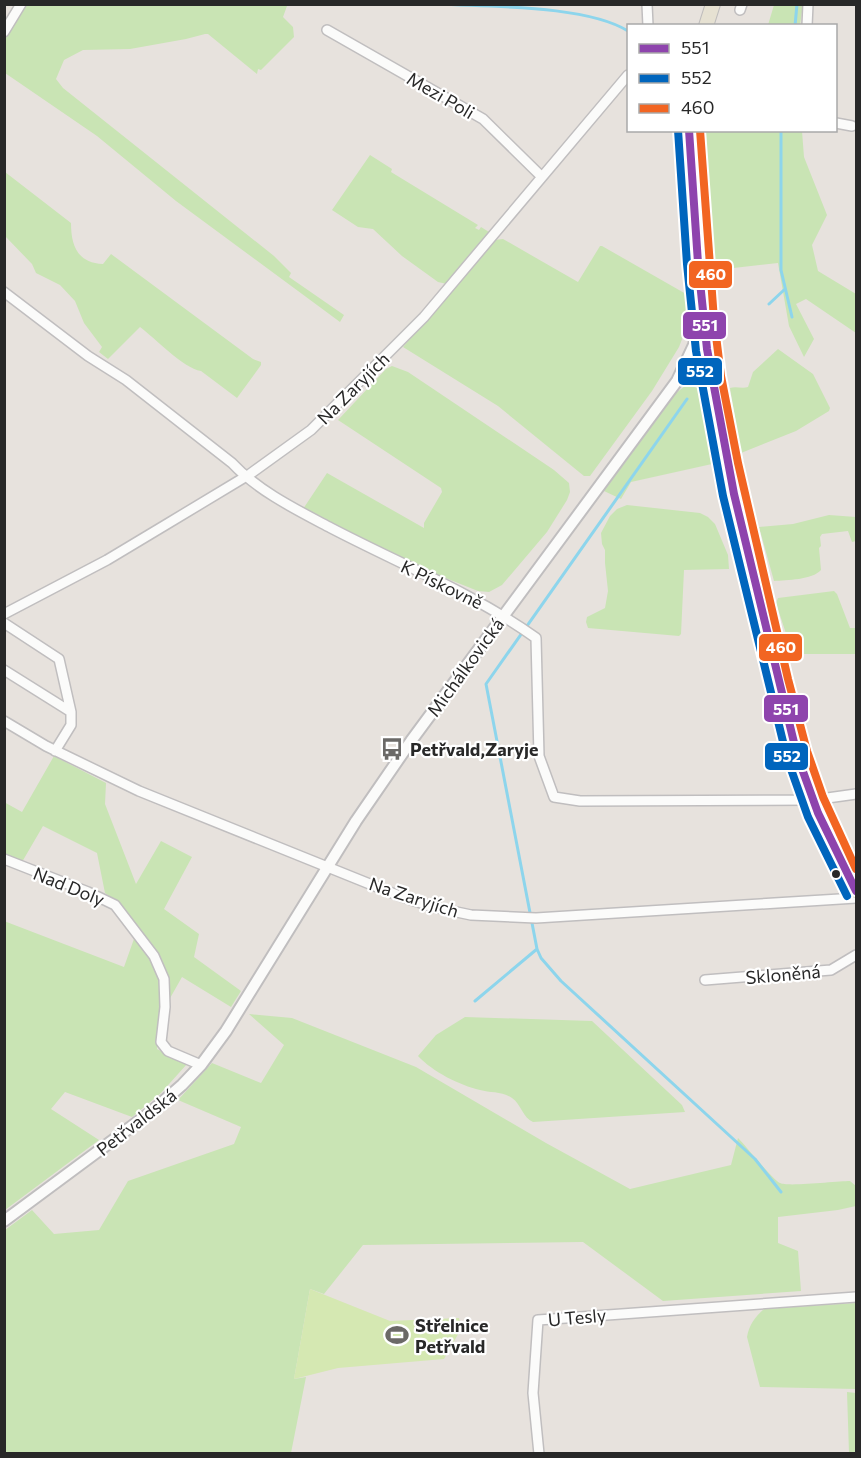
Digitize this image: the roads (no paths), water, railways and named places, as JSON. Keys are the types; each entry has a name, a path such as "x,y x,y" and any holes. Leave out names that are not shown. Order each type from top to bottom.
{"main road":[{"path":"707,24 713,4"},
{"path":"689,132 710,371 737,512 782,697 813,800 856,891"}],"street":[{"path":"4,32 21,4"},
{"path":"647,4 648,24"},
{"path":"807,24 808,4"},
{"name":"Mezi Poli","path":"327,30 483,119 542,177"},
{"name":"Na Zaryjích","path":"4,614 107,560 244,476 311,430 416,325 627,76"},
{"path":"837,123 852,126"},
{"name":"K Pískovně","path":"4,292 88,356 126,380 232,463 244,476 311,518 413,570 467,594 536,638 539,756 554,797 580,801 813,800"},
{"name":"Michálkovická","path":"245,1001 328,867 406,748 677,381 697,335 703,304"},
{"path":"686,364 700,362 710,371"},
{"path":"677,381 710,371"},
{"path":"4,623 59,658 71,712 71,725 55,751"},
{"path":"4,670 71,712"},
{"name":"Na Zaryjích","path":"4,722 55,751 139,791 433,907 486,917 536,918 856,898"},
{"path":"813,800 856,794"},
{"name":"Nad Doly","path":"4,859 115,904 154,956 164,980 165,1007 161,1042 168,1051 201,1065"},
{"name":"Skloněná","path":"705,980 831,970 856,955"},
{"name":"Petřvaldská","path":"4,1221 151,1112 182,1085 201,1065 245,1001"},
{"name":"U Tesly","path":"539,1454 533,1393 538,1320 856,1297"}],"waterway":[{"path":"439,4 563,12 610,22 627,30"},
{"path":"795,24 797,4"},
{"path":"781,132 781,270 792,317"},
{"path":"769,304 785,289"},
{"path":"687,399 486,684 537,949 541,958 561,981 755,1159 781,1192"},
{"path":"475,1001 537,949"}],"place":[{"name":"Petřvald,Zaryje","path":"392,749"},
{"name":"Střelnice Petřvald","path":"397,1335"}]}
